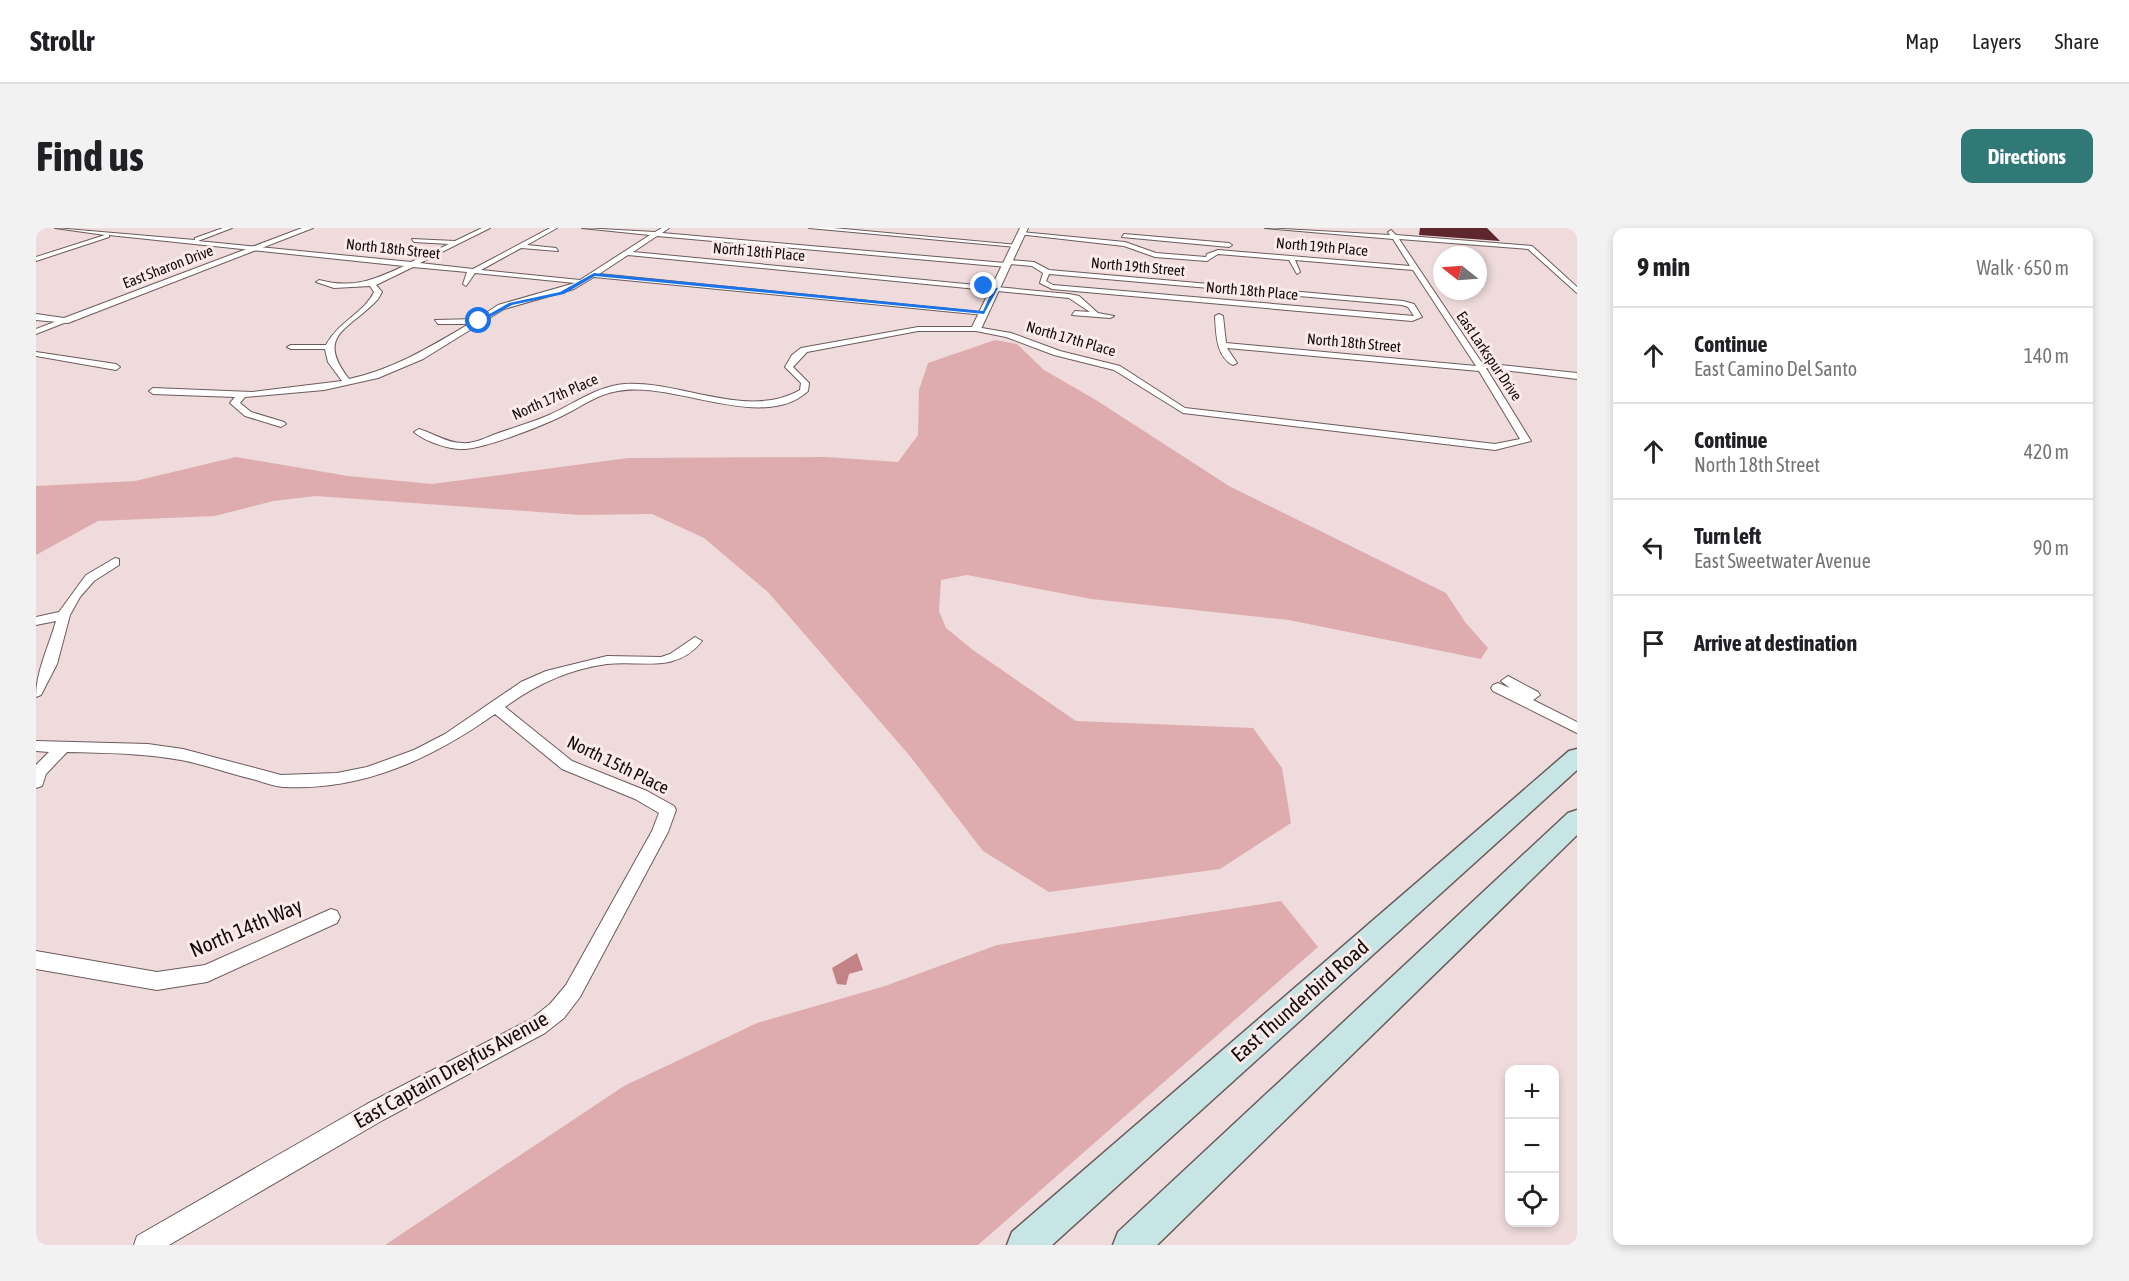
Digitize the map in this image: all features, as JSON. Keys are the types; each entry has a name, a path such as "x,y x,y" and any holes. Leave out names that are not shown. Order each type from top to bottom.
{"main road":[{"name":"East Thunderbird Road","path":"1024,1245 1577,757"},
{"path":"1131,1245 1577,820"}],"street":[{"name":"North 18th Street","path":"58,228 582,282"},
{"path":"131,235 153,228"},
{"path":"191,241 230,228"},
{"name":"East Sharon Drive","path":"36,332 309,228"},
{"path":"319,282 334,286 372,284 487,228"},
{"path":"466,284 469,275 474,271 554,228"},
{"name":"North 19th Street","path":"585,228 1007,263 1038,267 1047,272 1403,303 1415,310"},
{"path":"153,391 241,396 294,392 348,383 405,364 511,304 562,293 666,228"},
{"path":"812,228 1016,245"},
{"path":"1041,228 1279,248"},
{"path":"1268,228 1530,247 1577,291"},
{"name":"East Larkspur Drive","path":"1388,228 1526,441"},
{"path":"976,329 1022,231"},
{"name":"North 19th Place","path":"1022,231 1065,243 1125,244 1153,257 1209,259 1209,255 1218,252 1414,268"},
{"path":"36,259 115,234"},
{"path":"414,240 455,243"},
{"path":"519,246 556,250"},
{"name":"North 18th Place","path":"627,253 1069,296 1076,298 1094,311 1094,315"},
{"path":"1291,258 1298,272"},
{"path":"1396,258 1408,258"},
{"path":"1209,259 1218,261"},
{"path":"1366,264 1369,271"},
{"name":"North 18th Place","path":"1047,272 1042,282 1046,286 1412,319 1418,317 1415,310 1424,311"},
{"path":"594,274 984,313"},
{"path":"348,383 332,362 329,347 343,324 376,299 378,292 372,284"},
{"path":"1434,312 1443,312"},
{"path":"1075,313 1110,316"},
{"path":"1219,316 1221,341 1233,363"},
{"path":"36,317 65,321"},
{"path":"438,322 479,321"},
{"name":"North 17th Place","path":"419,432 459,447 487,441 560,414 597,392 624,386 661,386 760,405 780,404 797,398 804,391 805,383 789,367 795,357 804,350 918,329 976,329 1117,368 1183,411 1482,445 1509,446 1526,441"},
{"name":"North 18th Street","path":"1224,345 1577,376"},
{"path":"291,347 329,347"},
{"path":"36,354 116,367"},
{"path":"241,396 235,403 241,410 281,424"},
{"path":"36,693 50,664 64,615 75,596 90,578 115,562"},
{"path":"36,621 64,615"},
{"path":"36,746 115,746 171,753 281,781 309,782 337,779 396,764 450,738 526,685 550,674 607,660 661,661 675,657 695,641"},
{"path":"1577,719 1503,684 1577,728"},
{"name":"North 15th Place","path":"496,708 567,765 641,795 668,810"},
{"path":"36,782 39,772 65,745"},
{"name":"East Captain Dreyfus Avenue","path":"146,1245 283,1163 538,1026 557,1011 573,991 596,952 660,832 668,810"},
{"name":"North 14th Way","path":"36,960 157,981 207,973 331,917"}],"shaded area":[{"path":"995,340 1017,344 1044,370 1096,400 1229,486 1446,593 1465,622 1488,648 1481,659 1289,620 1091,599 967,575 941,580 939,611 946,628 973,650 1076,721 1253,728 1282,768 1291,823 1220,869 1049,892 983,851 909,755 768,592 704,538 652,514 580,515 316,496 273,501 215,516 98,521 36,555 36,486 135,481 236,457 348,476 432,484 628,458 826,457 898,462 918,435 919,390 928,363"},
{"path":"1281,901 1318,947 978,1245 385,1245 624,1086 757,1023 885,986 997,945"},
{"path":"857,953 863,970 849,974 846,985 837,984 832,968"}],"building":[{"path":"1420,228 1487,228 1500,241 1419,235"}],"route":[{"path":"479,321 501,307 522,300 562,293 594,274 984,313 996,288 984,286"}]}
